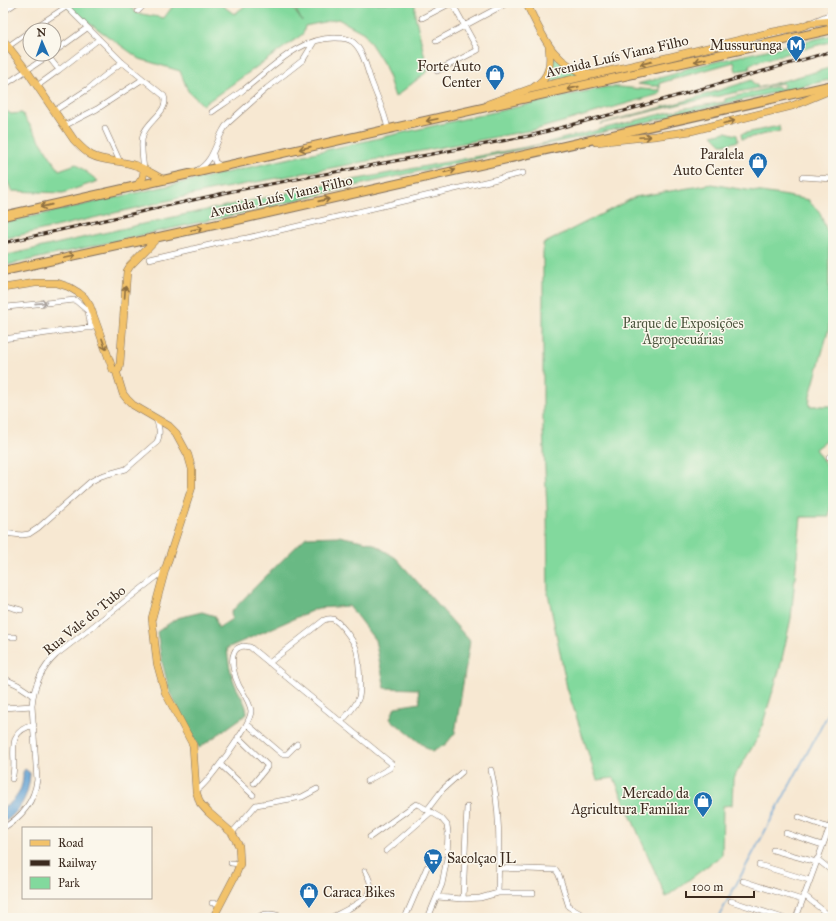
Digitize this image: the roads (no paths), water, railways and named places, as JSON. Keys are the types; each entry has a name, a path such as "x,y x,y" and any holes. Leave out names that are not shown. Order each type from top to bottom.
{"highway":[{"name":"Avenida Luís Viana Filho","path":"3,216 833,29"},
{"name":"Avenida Luís Viana Filho","path":"3,272 833,85"}],"main road":[{"path":"526,3 548,45 560,60 568,66 592,75"},
{"name":"Avenida Luís Viana Filho","path":"456,114 530,89 670,58 773,32 800,27 811,23 833,21"},
{"path":"530,89 544,80 548,73 550,57 548,45"},
{"path":"4,46 27,71 74,140 91,155 134,165 165,180"},
{"name":"Avenida Luís Viana Filho","path":"564,145 691,131 792,106 833,89"},
{"path":"137,186 143,177 144,170"},
{"path":"116,371 119,369 120,363 127,271 158,237"},
{"path":"3,288 51,282 63,284 74,289 84,297 90,306 94,327 113,370 116,371 123,394 133,405 156,417 176,433 188,455 192,469 192,486 165,570 152,618 156,656 165,692 193,745 196,791 200,803 232,833 240,846 240,864 213,918"}],"street":[{"path":"3,12 16,3"},
{"path":"138,10 146,3"},
{"path":"422,18 452,3 478,50 437,71"},
{"path":"436,41 507,3"},
{"path":"42,22 64,5 122,62 164,96 166,104 148,126 143,135 144,170"},
{"path":"811,23 833,13"},
{"path":"62,46 87,28"},
{"path":"4,46 22,35"},
{"path":"212,112 241,92 282,59 301,46 331,38 343,38 354,43 362,54 371,83 385,114 388,129"},
{"path":"37,86 99,39"},
{"path":"184,176 202,167 213,154 228,123 267,88 303,60 314,42"},
{"path":"3,86 40,62"},
{"path":"54,62 59,70"},
{"path":"54,111 88,89 122,62"},
{"path":"64,126 103,106 142,79"},
{"path":"105,128 120,162"},
{"path":"213,154 215,162 222,167"},
{"path":"141,255 150,258 227,241 248,238 523,173"},
{"path":"802,177 833,179"},
{"path":"3,309 7,307 75,300 88,311 94,327 3,339"},
{"path":"3,533 22,535 29,534 38,528 90,482 101,476 126,469 157,442 160,437 156,417"},
{"name":"Rua Vale do Tubo","path":"3,828 23,813 36,787 37,780 32,706 35,688 44,670 51,659 165,570"},
{"path":"3,605 21,610"},
{"path":"269,663 324,620 330,618 334,619 356,646 358,665 359,696 341,722"},
{"path":"3,637 15,637"},
{"path":"196,791 220,764 247,724 250,717 251,709 237,680 233,663 233,654 236,650 243,646 247,646 269,663 392,764 390,768 367,781"},
{"path":"3,678 18,685 33,695"},
{"path":"3,708 32,706"},
{"path":"247,724 282,754 287,754 297,744"},
{"path":"12,779 14,770 13,742 19,732 34,725"},
{"path":"238,737 267,765 254,783"},
{"path":"220,764 253,795"},
{"path":"491,770 496,799 499,834 498,893"},
{"path":"386,851 429,811 443,789 462,772"},
{"path":"232,833 256,805 302,797 317,788"},
{"path":"370,837 415,805 419,805 441,818 447,825 447,858 442,884 428,918"},
{"path":"463,899 467,807"},
{"path":"799,817 831,830"},
{"path":"796,918 822,845 831,830 833,818"},
{"path":"786,833 822,845"},
{"path":"773,850 817,861 833,872"},
{"path":"231,864 240,864"},
{"path":"759,865 809,880"},
{"path":"405,918 427,867"},
{"path":"498,868 556,870 569,907 588,918"},
{"path":"330,918 361,901 370,893 370,883 365,871"},
{"path":"743,881 803,897 832,918"},
{"path":"437,896 463,899 480,898 498,893 533,893"},
{"path":"731,901 783,918"},
{"path":"212,903 221,903"},
{"path":"258,918 260,916 270,914 287,918"}],"water":[{"path":"25,769 30,773 26,795 15,813 3,823 3,808 12,802 19,793 23,772"}],"waterway":[{"path":"718,918 833,705"}],"railway":[{"path":"3,243 233,191 529,136 624,111 833,51"}],"place":[{"name":"Mussurunga","path":"796,62"},
{"name":"Forte Auto Center","path":"495,91"},
{"name":"Paralela Auto Center","path":"758,179"},
{"name":"Mercado da Agricultura Familiar","path":"703,818"},
{"name":"Sacolçao JL","path":"433,875"},
{"name":"Caraca Bikes","path":"309,909"}],"park label":[{"name":"Parque de Exposições Agropecuárias","path":"683,332"}]}
